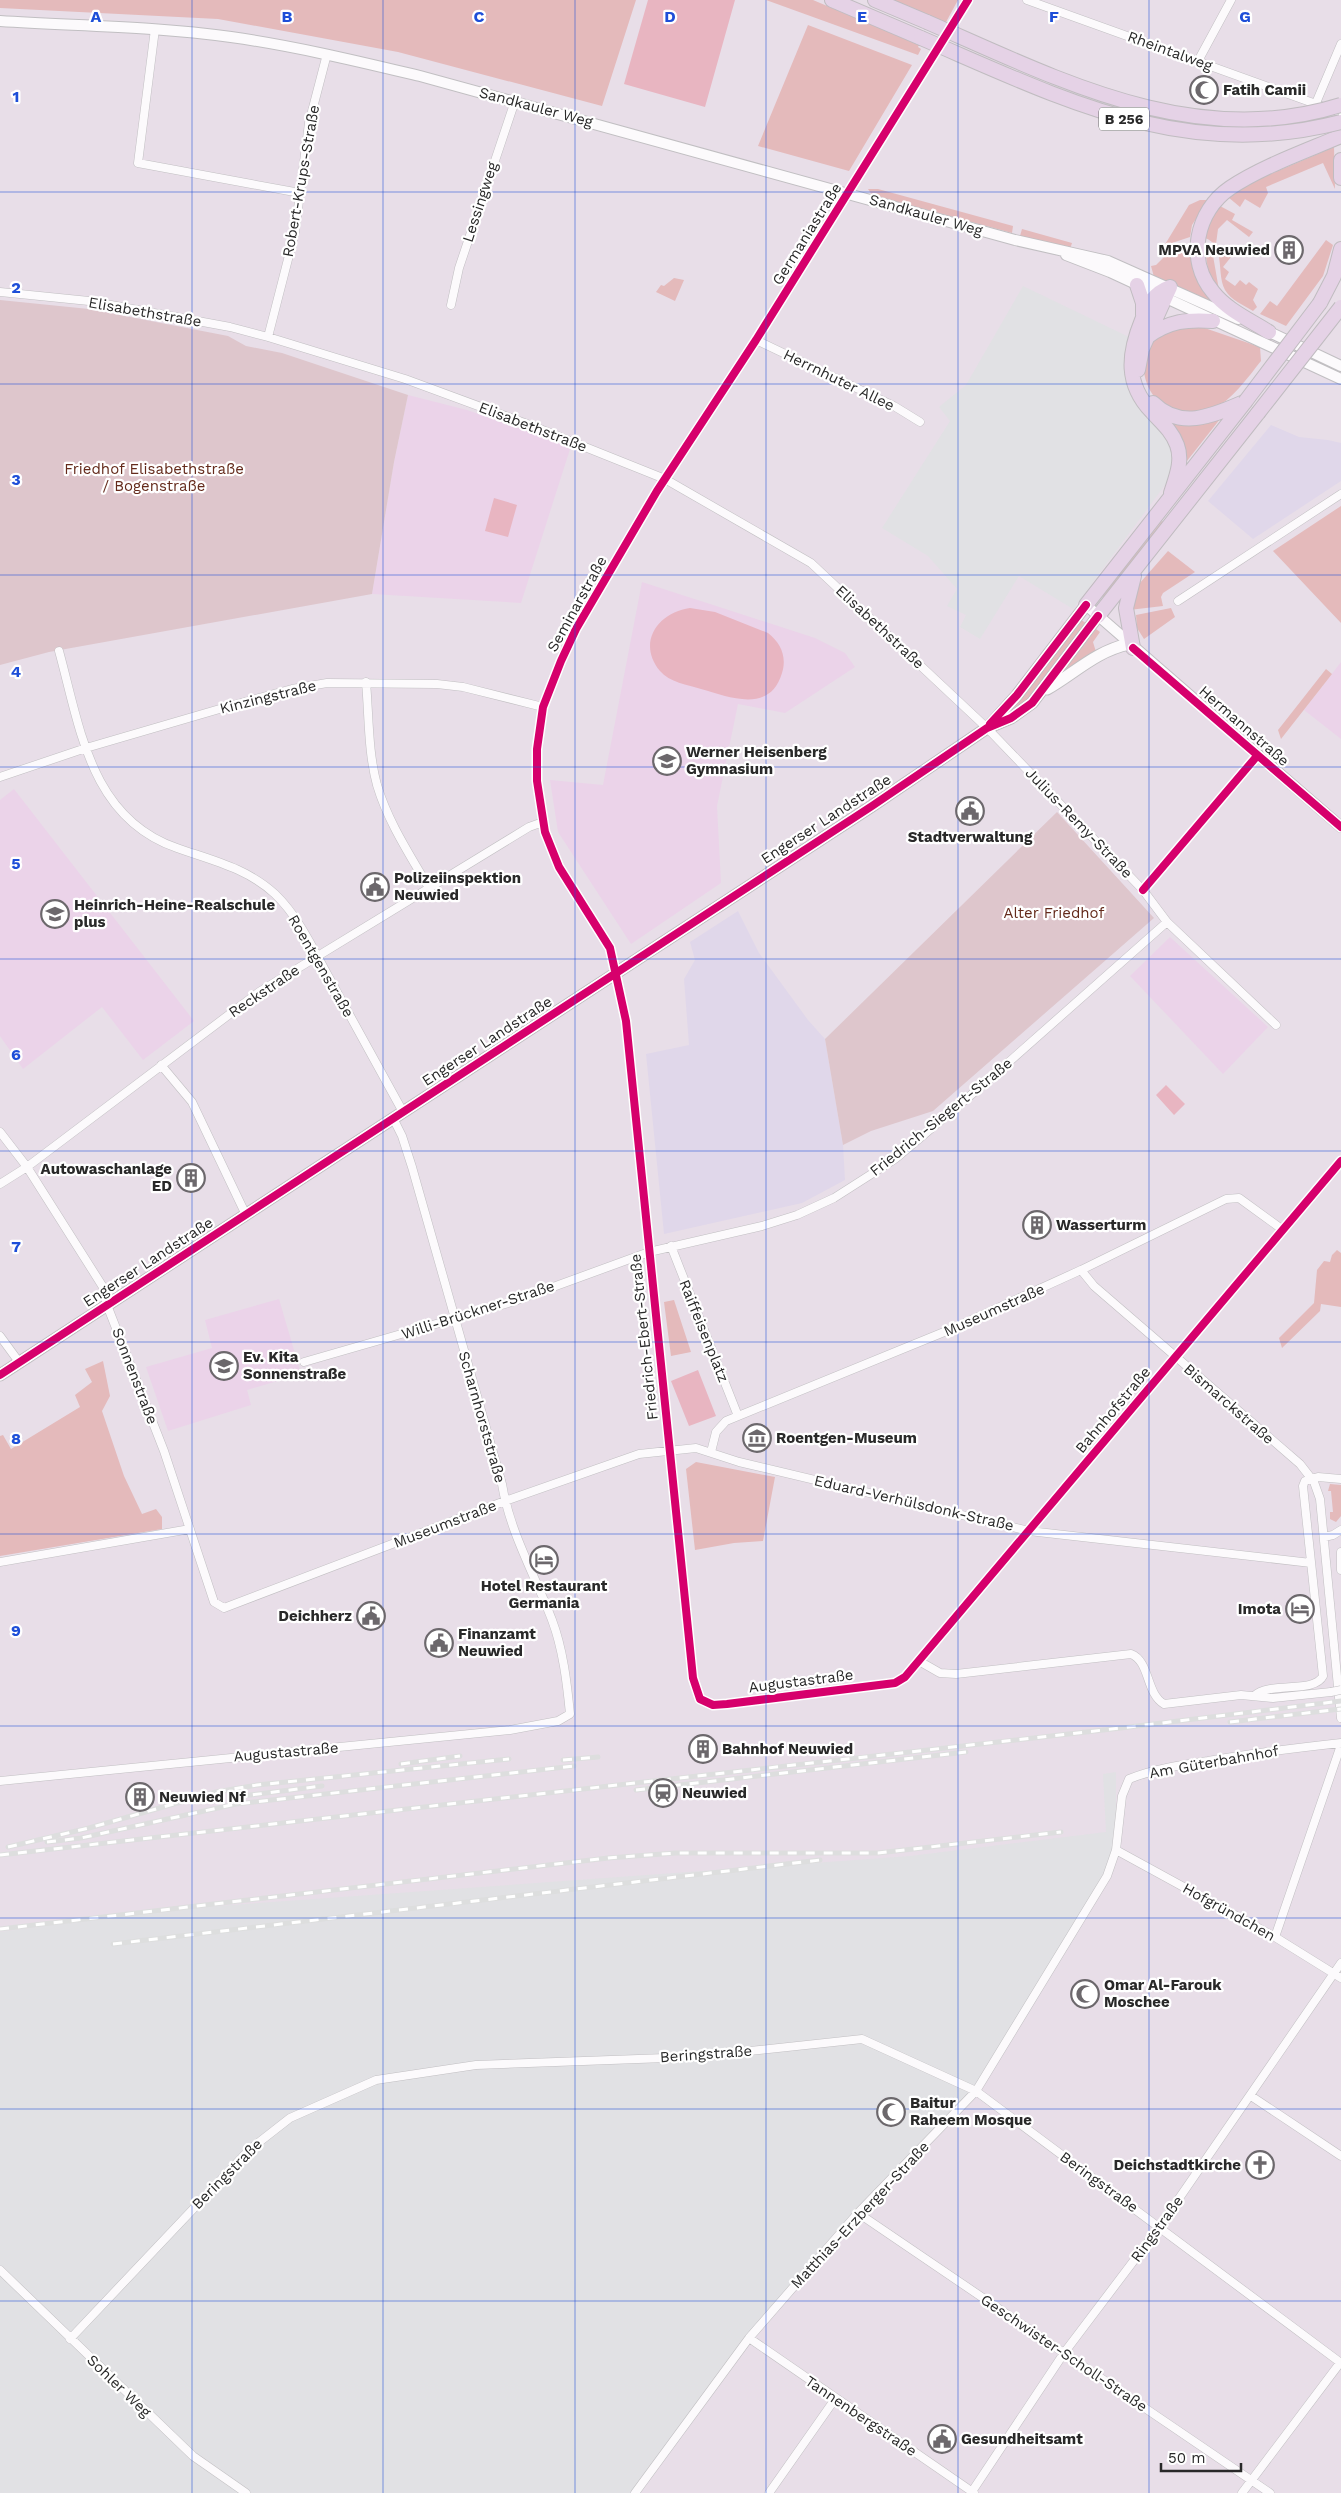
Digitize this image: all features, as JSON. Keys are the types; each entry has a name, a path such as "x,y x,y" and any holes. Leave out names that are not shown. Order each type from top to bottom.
{"highway":[{"name":"B 256","path":"832,0 1061,98 1093,110 1151,126 1199,134 1240,136 1292,132 1341,122"},
{"name":"B 256","path":"875,0 1066,82 1153,110 1209,118 1239,119 1288,116 1341,105"},
{"path":"1269,332 1228,307 1213,293 1201,271 1197,248 1200,227 1214,203 1239,182 1341,136"},
{"path":"1341,160 1341,178"},
{"path":"1086,605 1168,502 1320,303 1334,276 1341,249"},
{"path":"1138,285 1143,303 1142,318"},
{"path":"1164,293 1140,357 1138,373 1146,393 1161,410 1176,417 1198,419 1245,402"},
{"path":"1164,293 1151,300 1142,318 1131,353 1130,370 1140,397 1167,428 1177,445 1179,463 1168,502"},
{"path":"1098,616 1341,307"},
{"path":"1147,337 1165,325 1178,321 1214,321"},
{"path":"1131,646 1126,608 1136,568"}],"main road":[{"name":"Engerser Landstraße","path":"987,728 1017,695 1086,605"},
{"name":"Engerser Landstraße","path":"0,1375 987,728 1012,718 1026,708 1041,692 1098,616"},
{"path":"1041,692 1102,653 1131,646"}],"street":[{"name":"Germaniastraße","path":"665,480 849,193 968,0"},
{"name":"Rheintalweg","path":"1027,0 1341,113"},
{"path":"1198,61 1231,0"},
{"name":"Sandkauler Weg","path":"0,21 156,29 231,37 327,54 515,101 1061,252 1138,285 1269,332 1341,366"},
{"path":"156,29 138,163 300,193"},
{"path":"1316,103 1341,44"},
{"name":"Robert-Krups-Straße","path":"268,336 295,232 309,123 327,54"},
{"name":"Lessingweg","path":"451,305 459,268 515,101"},
{"name":"Sandkauler Weg","path":"1061,252 1074,252 1108,261 1214,321 1341,379"},
{"name":"Elisabethstraße","path":"0,292 89,301 230,327 268,336 438,391 530,424 665,480 811,563 987,728"},
{"name":"Herrnhuter Allee","path":"756,340 894,406 920,422"},
{"name":"Seminarstraße","path":"617,972 610,948 559,867 548,843 537,781 537,749 543,707 561,660 576,629 665,480"},
{"path":"1178,601 1341,494"},
{"name":"Hermannstraße","path":"1086,605 1257,756 1341,827"},
{"name":"Roentgenstraße","path":"59,651 86,748 101,786 127,817 145,832 164,843 225,864 259,882 275,894 318,956 398,1115"},
{"path":"366,682 370,738 378,785 396,830 429,888"},
{"name":"Kinzingstraße","path":"0,777 86,748 292,689 327,683 437,684 463,687 543,707"},
{"name":"Julius-Remy-Straße","path":"987,728 1144,890 1167,922 1276,1025"},
{"path":"1144,890 1257,756"},
{"name":"Reckstraße","path":"0,1184 27,1167 259,992 528,827 543,822"},
{"name":"Friedrich-Siegert-Straße","path":"649,1252 762,1226 797,1215 834,1198 876,1173 969,1096 1167,922"},
{"name":"Friedrich-Ebert-Straße","path":"617,972 626,1021 668,1450 693,1678 700,1698"},
{"path":"161,1065 192,1102 246,1215"},
{"name":"Scharnhorststraße","path":"398,1115 454,1320 502,1484 508,1516 553,1622 570,1714"},
{"name":"Sonnenstraße","path":"0,1132 27,1167 103,1287 106,1305 164,1451 214,1602 224,1608"},
{"name":"Bahnhofstraße","path":"905,1677 1341,1161"},
{"name":"Museumstraße","path":"711,1452 721,1425 738,1416 940,1334 1081,1270 1232,1197 1239,1198 1283,1230"},
{"name":"Raiffeisenplatz","path":"670,1246 738,1416"},
{"name":"Willi-Brückner-Straße","path":"304,1362 512,1302 649,1252"},
{"name":"Bismarckstraße","path":"1081,1270 1094,1286 1300,1464 1312,1478"},
{"path":"0,1336 19,1362"},
{"name":"Eduard-Verhülsdonk-Straße","path":"668,1450 696,1448 738,1462 1029,1531 1311,1563"},
{"name":"Museumstraße","path":"224,1608 505,1501 639,1454 668,1450"},
{"path":"1312,1478 1320,1495 1341,1718"},
{"path":"1254,1696 1264,1690 1318,1682 1322,1678 1323,1673 1302,1489 1305,1481 1312,1478 1341,1479"},
{"path":"0,1562 190,1528"},
{"path":"1324,1537 1333,1535 1341,1530"},
{"path":"1341,1552 1341,1570"},
{"path":"919,1661 940,1673 956,1674 1128,1653 1139,1659 1158,1699 1164,1704 1240,1695 1273,1698 1341,1690"},
{"name":"Augustastraße","path":"700,1698 712,1705 727,1704 895,1683 905,1677"},
{"name":"Augustastraße","path":"0,1781 510,1730 558,1721 570,1714"},
{"path":"1275,1938 1341,1744"},
{"name":"Am Güterbahnhof","path":"1116,1850 1122,1796 1129,1779 1145,1773 1177,1766 1262,1752 1341,1744"},
{"name":"Hofgründchen","path":"1116,1850 1275,1938 1338,1976"},
{"name":"Matthias-Erzberger-Straße","path":"635,2493 749,2338 858,2213 976,2091 1023,2018 1107,1876 1116,1850"},
{"name":"Ringstraße","path":"972,2492 1064,2353 1160,2226 1251,2096 1276,2055 1338,1976 1341,1963"},
{"name":"Beringstraße","path":"70,2339 248,2150 290,2118 376,2080 476,2065 693,2057 862,2039 976,2091 1160,2226 1341,2363"},
{"path":"1251,2096 1341,2156"},
{"name":"Geschwister-Scholl-Straße","path":"858,2213 1251,2482 1270,2493"},
{"name":"Sohler Weg","path":"0,2270 193,2456 246,2493"},
{"name":"Tannenbergstraße","path":"749,2338 972,2492"},
{"path":"1242,2493 1341,2363"},
{"path":"770,2493 835,2399"}],"shaded area":[{"path":"0,0 636,0 602,106 398,52 218,19 0,8"},
{"path":"648,0 735,0 705,107 624,84"},
{"path":"766,0 813,0 919,45 918,47 921,49 918,55"},
{"path":"890,0 958,0 945,24"},
{"path":"808,25 912,65 849,171 758,146"},
{"path":"1334,147 1335,189 1323,163 1266,187 1268,193 1260,208 1245,199 1240,207 1228,197 1259,179"},
{"path":"868,189 878,189 1013,226 1012,233 872,195"},
{"path":"1200,200 1208,200 1192,225 1190,237 1172,243 1161,251 1189,205"},
{"path":"1220,206 1235,214 1232,220 1253,232 1249,237 1227,220 1218,229 1216,244 1231,257 1223,267 1229,272 1225,279 1235,286 1240,280 1246,285 1249,282 1258,289 1253,300 1257,307 1253,311 1234,299 1225,290 1222,283 1216,247 1205,238 1209,223"},
{"path":"1022,229 1072,243 1070,249 1020,236"},
{"path":"1326,240 1333,245 1323,276 1286,326 1260,314 1270,301 1277,306"},
{"path":"1204,242 1212,250 1219,290 1208,270"},
{"path":"1190,244 1191,252 1216,304 1154,277 1151,266 1156,265 1170,251"},
{"path":"674,278 684,280 675,301 656,292 661,285 664,286"},
{"path":"1023,286 1129,337 1125,365 1171,445 1173,465 1168,481 1073,609 1019,576 980,639 960,627 966,615 947,606 957,589 928,556 882,528 950,421 939,407 966,385"},
{"path":"1193,324 1260,347 1261,361 1239,388 1226,400 1212,409 1190,413 1171,410 1157,400 1148,386 1144,370 1145,354 1153,339 1167,329"},
{"path":"408,395 467,410 571,446 521,603 372,594 394,462"},
{"path":"1224,414 1183,466 1168,422"},
{"path":"1271,425 1299,437 1341,443 1341,481 1253,539 1208,501"},
{"path":"494,498 517,505 508,537 485,531"},
{"path":"1341,506 1341,623 1273,551"},
{"path":"1162,521 1165,523 1106,599 1102,596"},
{"path":"1168,551 1195,572 1163,593 1161,597 1163,606 1129,610 1139,584"},
{"name":"Werner Heisenberg Gymnasium","path":"642,582 815,638 845,653 855,667 785,713 738,704 717,806 721,883 631,944 558,832 550,780 603,785"},
{"path":"690,608 715,612 768,633 773,637 782,651 784,661 782,673 776,686 768,694 748,699 724,696 679,683 668,678 660,671 653,660 650,649 654,630 669,615"},
{"path":"1171,608 1175,617 1144,639 1137,628 1136,615"},
{"path":"1080,619 1087,624 1037,690 1015,712 1011,707"},
{"path":"1096,629 1100,632 1093,642 1096,652 1061,673"},
{"path":"1341,662 1341,739 1304,710"},
{"path":"1326,669 1332,674 1281,739 1278,730"},
{"name":"Heinrich-Heine-Realschule plus","path":"14,789 194,1021 143,1060 102,1007 23,1069 0,1036 0,800"},
{"path":"738,911 759,953 808,1020 825,1039 843,1145 845,1180 802,1203 664,1234 646,1054 689,1045 684,979 695,960 690,942"},
{"path":"1170,937 1268,1027 1223,1074 1130,976"},
{"path":"1166,1085 1185,1104 1174,1115 1156,1095"},
{"path":"1337,1250 1341,1253 1341,1307 1321,1304 1320,1311 1282,1348 1279,1338 1314,1303 1317,1270 1324,1261 1330,1262 1332,1255"},
{"name":"Ev. Kita Sonnenstraße","path":"279,1299 301,1374 247,1390 251,1405 168,1431 146,1367 212,1348 205,1320"},
{"path":"674,1300 691,1352 671,1356 664,1302"},
{"path":"103,1361 110,1396 102,1411 124,1476 142,1514 156,1509 162,1517 162,1529 0,1556 0,1436 3,1435 11,1449 80,1407 75,1395 92,1382 85,1369"},
{"path":"698,1370 716,1416 689,1426 671,1381"},
{"path":"696,1462 775,1477 763,1541 734,1543 695,1550 686,1469"},
{"path":"1330,1484 1341,1485 1341,1516 1336,1522 1330,1519 1330,1512 1333,1512 1331,1491 1328,1491"},
{"path":"1116,1772 1116,1850 1107,1876 976,2091 858,2213 749,2338 635,2493 0,2493 0,1932 176,1909 910,1856 1106,1832 1103,1774"}],"green space":[{"name":"Friedhof Elisabethstraße / Bogenstraße","path":"0,300 89,309 228,336 246,346 282,353 408,395 394,462 372,594 49,652 0,665"},
{"name":"Alter Friedhof","path":"1057,812 1154,918 933,1111 871,1131 843,1145 825,1039"}],"railway":[{"path":"0,1855 1121,1728 1341,1701"},
{"path":"1230,1722 1341,1709"},
{"path":"636,1790 966,1752"},
{"path":"401,1764 460,1756"},
{"path":"563,1760 598,1757"},
{"path":"8,1847 89,1828 216,1792 257,1785 509,1759"},
{"path":"47,1842 81,1838 236,1804 574,1766"},
{"path":"235,1797 322,1786"},
{"path":"0,1929 608,1858 676,1853 878,1853 1061,1832"},
{"path":"113,1944 820,1860"}],"cycle path":[{"path":"968,0 756,340 657,491 576,629 543,707 537,749 537,781 545,832 559,867 610,948 626,1021 693,1678 700,1699 713,1705 727,1704 895,1683 905,1677 1341,1161"},
{"path":"990,724 1017,695 1086,605"},
{"path":"0,1375 872,806 987,728 1011,718 1032,703 1098,616"},
{"path":"1133,648 1341,827"},
{"path":"1143,890 1257,756"}],"place":[{"name":"Fatih Camii","path":"1204,90"},
{"name":"MPVA Neuwied","path":"1289,250"},
{"name":"Werner Heisenberg Gymnasium","path":"667,761"},
{"name":"Stadtverwaltung","path":"970,811"},
{"name":"Polizeiinspektion Neuwied","path":"375,887"},
{"name":"Heinrich-Heine-Realschule plus","path":"55,914"},
{"name":"Autowaschanlage ED","path":"191,1178"},
{"name":"Wasserturm","path":"1037,1225"},
{"name":"Ev. Kita Sonnenstraße","path":"224,1366"},
{"name":"Roentgen-Museum","path":"757,1438"},
{"name":"Hotel Restaurant Germania","path":"544,1560"},
{"name":"Imota","path":"1300,1609"},
{"name":"Deichherz","path":"371,1616"},
{"name":"Finanzamt Neuwied","path":"439,1643"},
{"name":"Bahnhof Neuwied","path":"703,1749"},
{"name":"Neuwied","path":"663,1793"},
{"name":"Neuwied Nf","path":"140,1797"},
{"name":"Omar Al-Farouk Moschee","path":"1085,1994"},
{"name":"Baitur Raheem Mosque","path":"891,2112"},
{"name":"Deichstadtkirche","path":"1260,2165"},
{"name":"Gesundheitsamt","path":"942,2439"}]}
